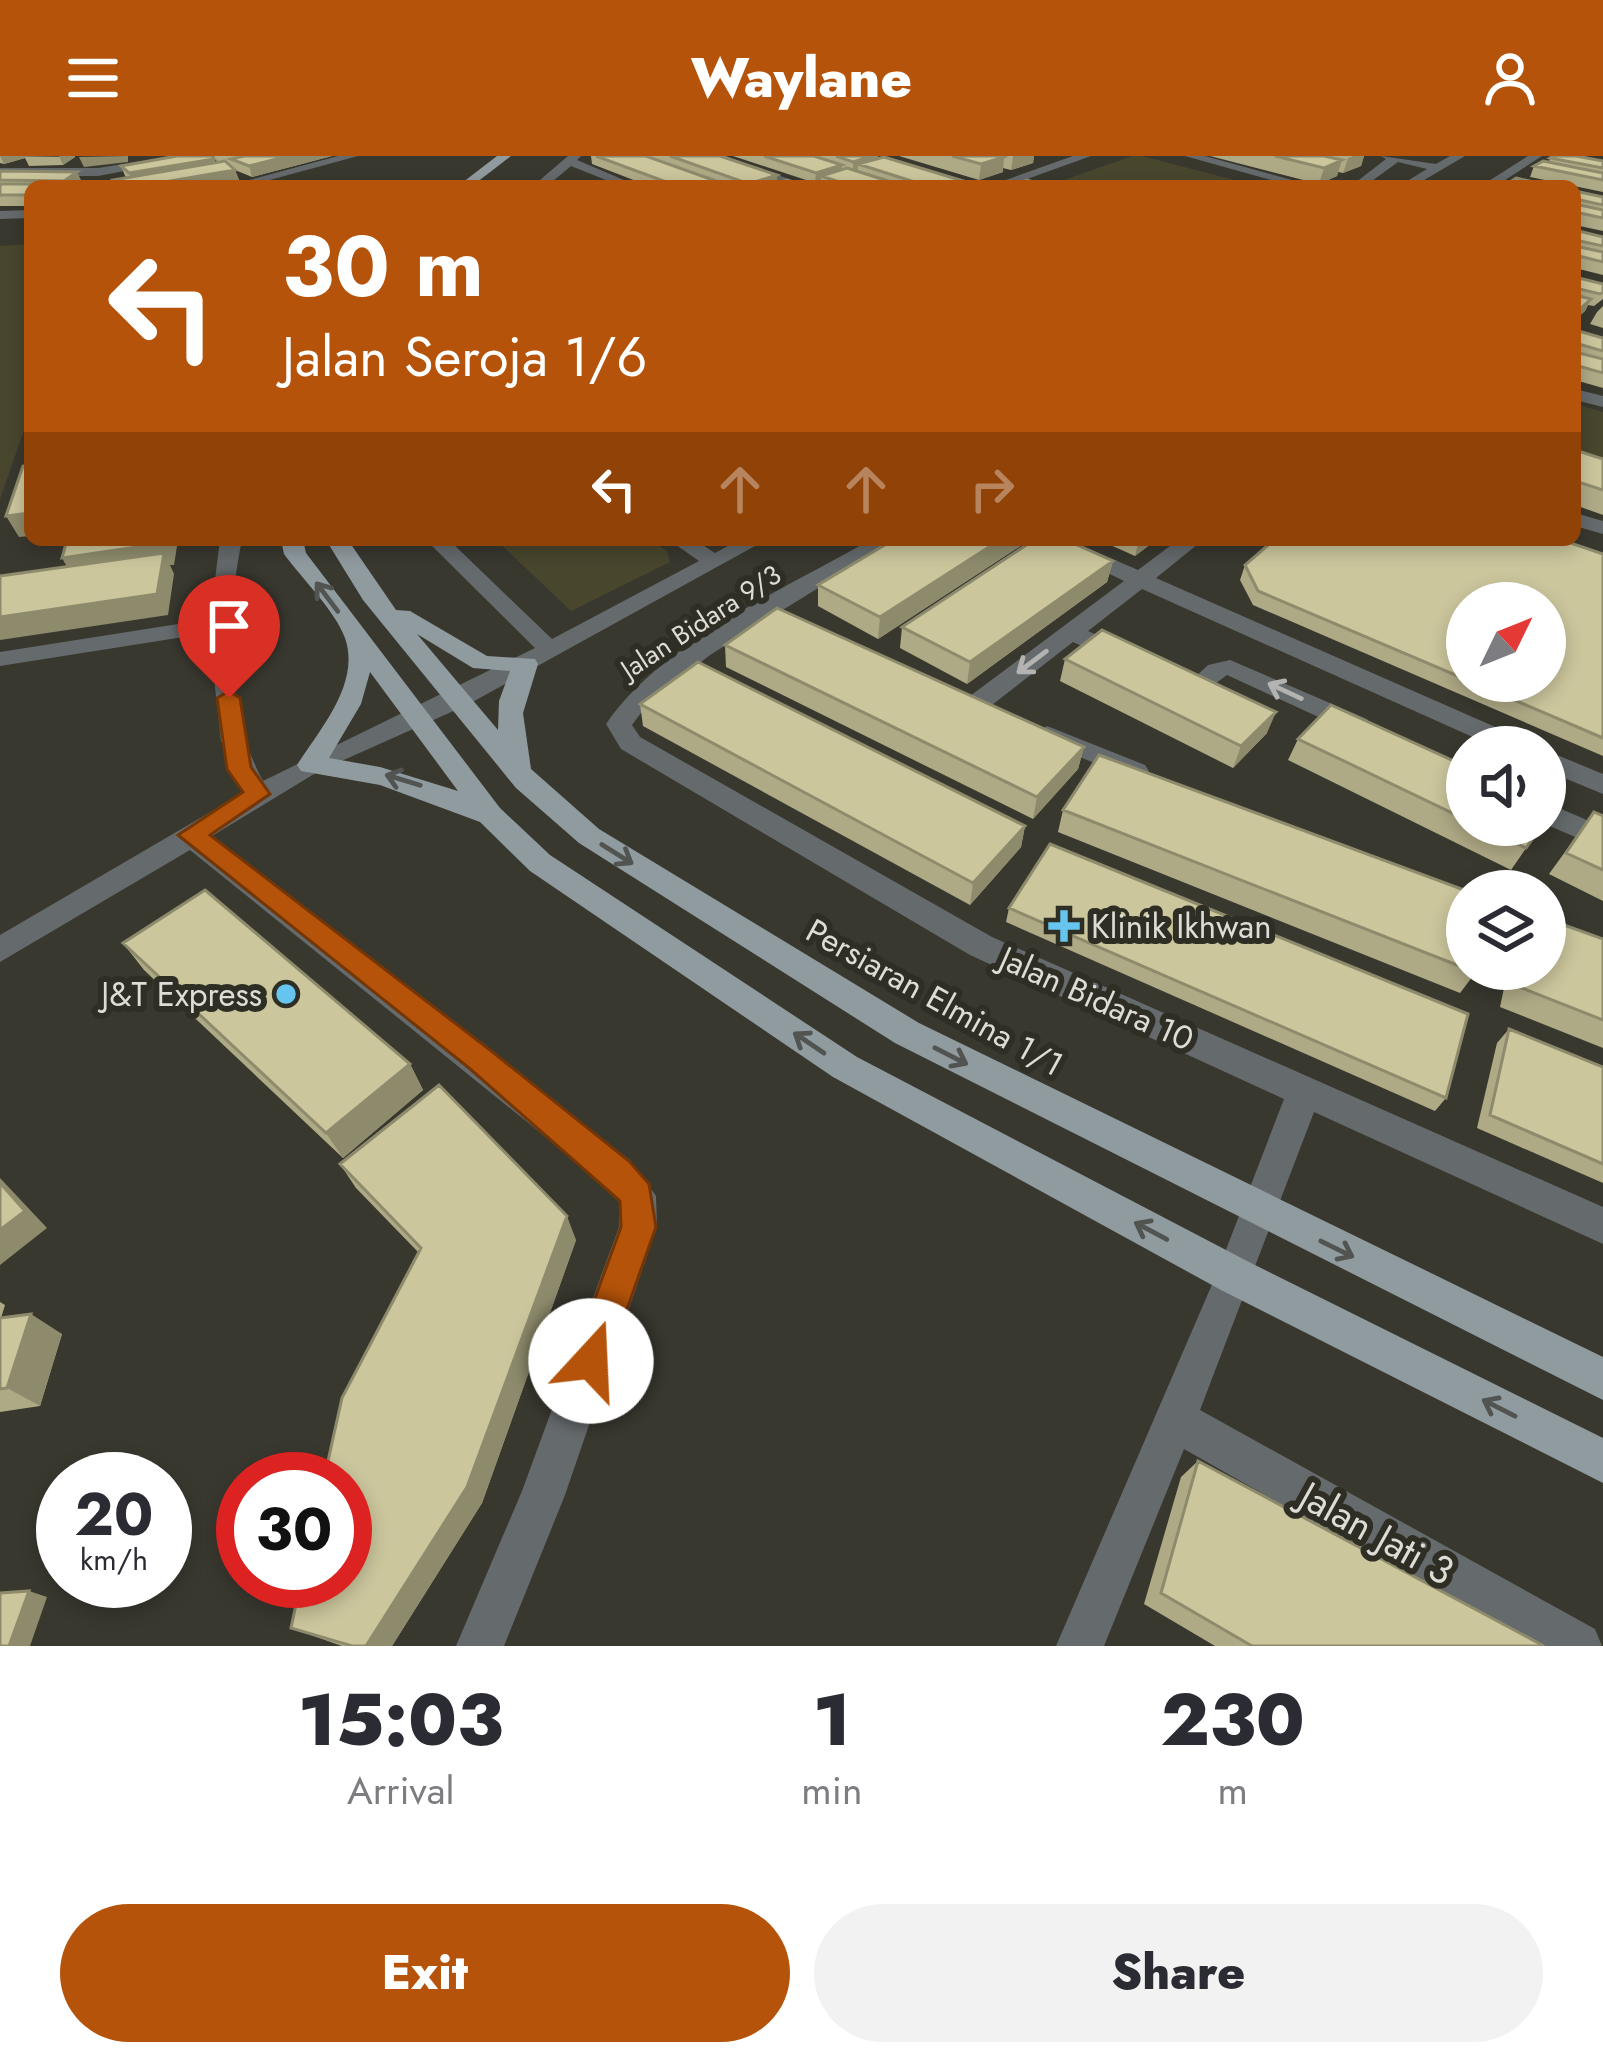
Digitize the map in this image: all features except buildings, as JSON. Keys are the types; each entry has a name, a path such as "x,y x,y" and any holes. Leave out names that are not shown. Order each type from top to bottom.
{"main road":[{"path":"475,180 510,161"},
{"path":"293,546 490,815 540,862 845,1067 1235,1276 1603,1461"},
{"name":"Persiaran Elmina 1/1","path":"341,546 371,595 526,781 589,836 907,1034 1603,1379"},
{"path":"371,595 482,663 538,657"},
{"path":"310,765 334,734 359,682 355,633"},
{"path":"526,781 507,730 508,705 538,657"},
{"path":"310,765 357,768 410,781 490,815"}],"street":[{"path":"0,172 97,179 199,156"},
{"path":"257,180 352,156"},
{"path":"714,156 784,180"},
{"path":"1034,156 1062,164"},
{"path":"1013,180 1085,156"},
{"path":"1191,156 1285,180"},
{"path":"1416,180 1459,156"},
{"path":"1497,180 1536,156"},
{"path":"546,180 572,159 619,180"},
{"path":"1365,180 1389,160"},
{"path":"1366,161 1438,168"},
{"path":"230,546 221,624 239,769 257,794"},
{"path":"442,546 538,657"},
{"path":"690,546 715,562"},
{"path":"0,950 310,765 458,699 743,546"},
{"name":"Jalan Bidara 9/3","path":"619,724 629,705 785,612 877,546"},
{"path":"1066,546 1470,726"},
{"path":"1158,780 968,698 1071,632 1184,546"},
{"path":"0,659 221,624"},
{"path":"1071,632 1196,690 1217,670 1238,669 1384,737"},
{"name":"Jalan Bidara 10","path":"619,724 630,743 981,946 1603,1226"},
{"path":"1566,768 1603,785"},
{"path":"1566,820 1601,834"},
{"path":"191,835 479,1059 617,1172 637,1196 638,1227 543,1495 480,1646"},
{"path":"1080,1646 1235,1276 1304,1092"},
{"name":"Jalan Jati 3","path":"1175,1420 1578,1646"}],"shaded area":[{"path":"1142,156 1234,180 1064,180"},
{"path":"24,244 24,430 0,499 0,246"},
{"path":"1581,406 1603,412 1603,474 1581,467"},
{"path":"502,546 659,546 667,551 670,562 571,611"}],"place":[{"name":"Klinik Ikhwan","path":"1064,926"},
{"name":"J&T Express","path":"286,994"}],"route":[{"path":"229,698 239,769 257,794 191,835 479,1059 617,1172 637,1196 638,1227 591,1361"}]}
